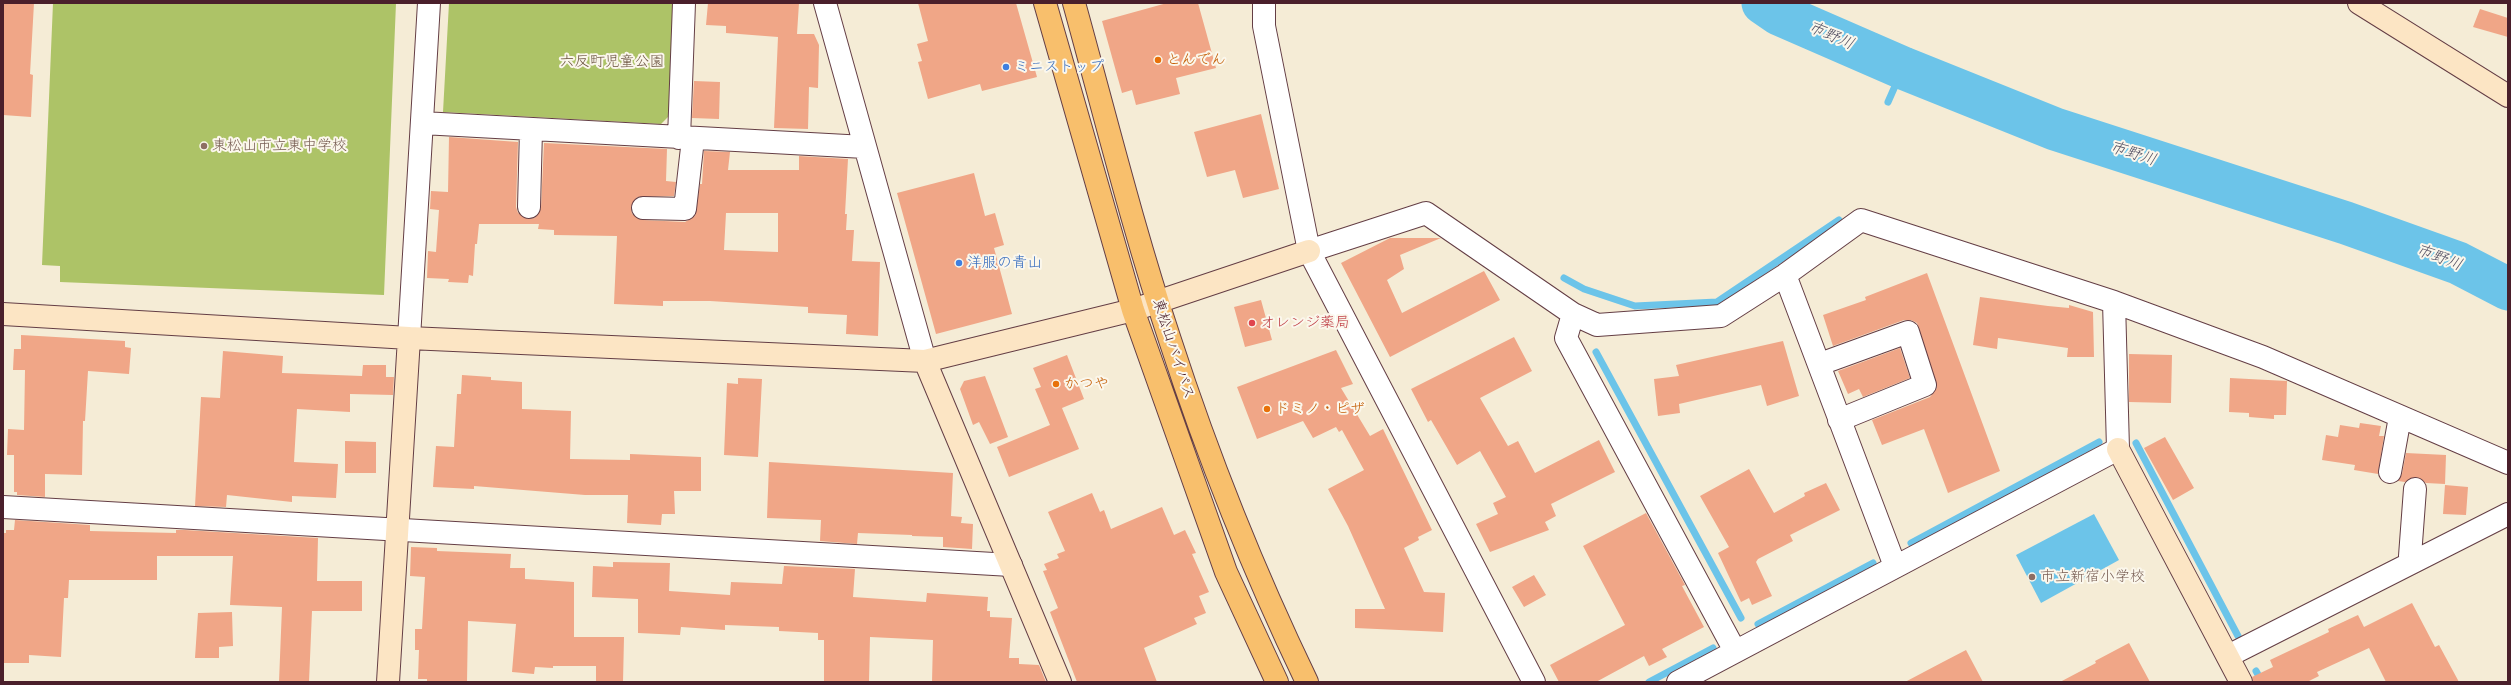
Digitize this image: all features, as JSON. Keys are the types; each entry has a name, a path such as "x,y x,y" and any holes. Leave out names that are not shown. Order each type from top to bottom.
{"highway":[{"name":"東松山バイパス","path":"1045,3 1133,310 1226,572 1277,682"},
{"name":"東松山バイパス","path":"1074,3 1158,302 1198,423 1275,615 1307,682"}],"street":[{"path":"388,682 429,3"},
{"path":"643,208 685,209 686,138 684,3"},
{"path":"825,3 925,361 1060,682"},
{"path":"1264,3 1264,26 1309,251 1534,682"},
{"path":"2359,3 2508,96"},
{"path":"422,122 531,130 865,147"},
{"path":"529,207 531,130"},
{"path":"3,314 409,338 925,361 1133,310 1426,213 1573,314 1597,325 1721,316 1785,275 1861,220 2114,302 2263,357 2508,463"},
{"path":"1785,275 1820,364 1839,420 1895,566"},
{"path":"2114,302 2118,449 2241,682"},
{"path":"1573,314 1566,338 1736,651"},
{"path":"1820,364 1908,332 1925,386 1839,420"},
{"path":"2390,472 2400,417"},
{"path":"1678,682 2118,449"},
{"path":"2413,562 2410,556 2415,489"},
{"path":"3,507 1011,565"},
{"path":"2228,656 2508,514"}],"green space":[{"name":"東松山市立東中学校","path":"53,3 396,3 384,295 60,282 60,266 42,265"},
{"name":"六反町児童公園","path":"449,3 675,3 669,116 661,124 443,112"}],"water":[{"path":"2094,514 2119,560 2041,603 2016,555"}],"building":[{"path":"3,3 34,3 30,74 33,75 31,117 3,115"},
{"path":"708,3 799,3 797,34 814,34 819,45 818,88 809,87 808,129 774,128 778,37 726,33 726,26 706,25"},
{"path":"918,3 1016,3 1037,77 982,91 980,84 928,99 918,62 922,61 917,44 928,41"},
{"path":"1167,3 1198,3 1216,68 1176,78 1180,94 1136,105 1132,90 1122,93 1102,21"},
{"path":"2480,9 2508,18 2508,37 2473,27"},
{"path":"694,81 720,82 719,119 692,118"},
{"path":"1261,114 1279,189 1243,198 1235,170 1207,177 1194,132"},
{"path":"449,137 518,142 516,207 518,213 528,219 535,218 541,208 544,143 667,149 666,181 676,182 674,196 637,197 631,207 632,214 643,220 685,222 695,216 700,184 702,184 704,151 730,152 728,170 799,170 799,156 848,159 845,214 847,214 846,230 854,230 852,261 880,262 878,336 846,334 847,315 808,313 808,307 710,301 663,301 663,306 614,304 617,236 554,235 554,230 538,229 539,224 479,224 477,244 475,244 473,276 469,275 468,283 448,282 449,279 427,278 428,251 436,252 439,210 430,209 431,191 448,192","holes":["726,213 778,213 778,252 724,250"]},
{"path":"974,173 985,216 995,213 1004,245 994,248 1012,314 936,334 897,193"},
{"path":"1390,238 1441,238 1400,255 1404,269 1387,280 1402,313 1484,271 1500,300 1390,357 1341,263"},
{"path":"1927,273 2000,471 1948,493 1924,429 1882,445 1872,420 1930,397 1937,388 1917,323 1911,320 1904,320 1833,346 1823,315 1866,300 1865,297"},
{"path":"1980,297 2069,308 2069,305 2093,312 2094,357 2067,357 2068,348 1998,338 1997,349 1973,345"},
{"path":"1261,300 1272,340 1245,347 1234,307"},
{"path":"21,335 125,341 125,347 131,348 129,374 88,371 85,421 83,421 82,475 45,474 45,497 17,495 17,492 14,492 14,455 7,455 8,429 24,430 25,370 13,370 14,349 21,349"},
{"path":"1514,337 1532,371 1480,398 1508,446 1518,441 1535,473 1599,440 1615,472 1551,504 1556,516 1545,522 1549,530 1490,552 1476,524 1498,514 1493,503 1506,497 1480,451 1457,465 1431,420 1428,422 1411,389"},
{"path":"1783,341 1799,396 1767,406 1761,385 1679,404 1680,413 1658,416 1654,379 1679,376 1676,365"},
{"path":"1900,348 1910,378 1863,397 1859,389 1848,394 1838,371"},
{"path":"1336,350 1353,384 1341,388 1370,436 1383,429 1432,530 1418,537 1419,540 1404,548 1424,592 1445,593 1443,632 1355,628 1355,609 1385,609 1348,526 1328,489 1364,470 1342,430 1339,432 1336,427 1313,438 1303,421 1257,439 1237,387"},
{"path":"223,351 283,356 282,373 362,376 363,365 386,365 386,377 394,377 393,395 350,394 350,412 297,409 294,462 338,464 336,498 292,496 292,502 227,495 226,507 195,506 201,397 220,398"},
{"path":"2129,354 2172,355 2171,403 2129,402"},
{"path":"1067,355 1084,399 1062,408 1079,449 1009,477 997,447 1050,425 1035,389 1041,387 1033,368"},
{"path":"462,375 491,377 491,380 522,382 522,409 571,411 570,459 630,460 630,454 701,457 701,491 674,491 675,514 662,514 661,525 627,523 628,495 585,495 474,486 474,489 433,487 436,446 454,447 457,394 461,394"},
{"path":"985,376 1008,437 990,444 979,422 973,425 960,389 964,381"},
{"path":"738,378 762,379 758,457 724,455 727,383 738,384"},
{"path":"2230,378 2287,381 2286,415 2274,415 2274,419 2249,417 2249,413 2229,412"},
{"path":"2360,423 2381,426 2379,436 2384,436 2378,474 2354,470 2355,465 2322,460 2326,435 2338,437 2340,425 2359,428"},
{"path":"2165,437 2194,488 2173,500 2144,448"},
{"path":"345,441 376,442 376,473 345,473"},
{"path":"2406,453 2446,455 2445,484 2426,483 2416,477 2405,482 2398,481 2402,474"},
{"path":"769,462 953,473 951,516 962,517 961,523 973,524 972,549 943,547 943,537 912,535 858,533 857,544 820,541 821,520 767,518"},
{"path":"1749,469 1774,513 1805,496 1804,493 1826,483 1840,510 1790,535 1793,541 1758,559 1756,562 1772,596 1752,605 1749,598 1741,602 1718,553 1729,547 1700,496"},
{"path":"2445,485 2468,487 2466,515 2443,514"},
{"path":"1092,493 1100,512 1104,510 1111,529 1162,507 1174,535 1185,530 1196,553 1192,554 1209,592 1199,596 1206,613 1194,618 1197,624 1144,648 1157,682 1077,682 1050,612 1058,608 1043,571 1047,570 1044,564 1059,558 1057,554 1065,551 1048,512"},
{"path":"1646,513 1685,585 1682,586 1704,627 1662,649 1667,657 1649,666 1644,656 1596,682 1559,682 1550,665 1625,625 1583,546"},
{"path":"15,520 90,525 90,531 176,533 176,530 185,530 318,538 317,581 362,581 362,611 312,611 309,682 279,682 282,607 230,605 233,556 157,556 157,580 69,580 68,598 64,598 61,657 29,655 29,663 3,663 3,533 6,533 6,530 14,530"},
{"path":"411,547 437,548 437,551 511,554 510,568 525,568 525,579 574,582 574,637 624,637 623,682 596,682 596,666 553,666 553,668 535,667 534,674 512,672 516,624 468,621 467,682 427,682 427,679 418,679 419,650 415,650 415,629 422,629 425,577 410,576"},
{"path":"613,562 670,563 669,591 730,595 731,582 782,584 784,566 855,569 853,597 926,602 927,593 988,597 987,611 990,611 990,617 1012,618 1009,658 1019,658 1019,664 1039,665 1046,682 932,682 933,640 870,637 869,682 824,682 824,640 818,640 818,633 779,631 779,627 725,625 725,630 681,627 680,635 638,633 638,599 592,597 593,566 613,567"},
{"path":"1534,575 1546,595 1524,607 1512,587"},
{"path":"2412,603 2435,647 2439,645 2459,682 2386,682 2369,648 2317,672 2319,676 2307,682 2253,682 2252,677 2273,667 2270,660 2329,632 2328,629 2358,615 2364,627"},
{"path":"232,612 233,646 219,647 219,658 195,658 198,613"},
{"path":"2129,643 2150,682 2060,682 2096,663 2095,661"},
{"path":"1966,650 1983,682 1905,682 1941,663"}],"waterway":[{"name":"市野川","path":"1763,3 1779,14 1903,68 2055,129 2346,223 2458,263 2508,289"},
{"path":"1888,102 1903,68"},
{"path":"1564,278 1584,289 1635,306 1717,302 1839,220"},
{"path":"1596,352 1741,618"},
{"path":"1911,543 2099,442"},
{"path":"2136,443 2238,636"},
{"path":"1758,624 1873,563"},
{"path":"1649,682 1713,648"},
{"path":"2256,671 2262,682"}],"place":[{"name":"とんでん","path":"1158,60"},
{"name":"ミニストップ","path":"1006,67"},
{"name":"東松山市立東中学校","path":"204,146"},
{"name":"洋服の青山","path":"959,263"},
{"name":"オレンジ薬局","path":"1252,323"},
{"name":"かつや","path":"1056,384"},
{"name":"ドミノ・ピザ","path":"1267,409"},
{"name":"市立新宿小学校","path":"2032,577"}]}
